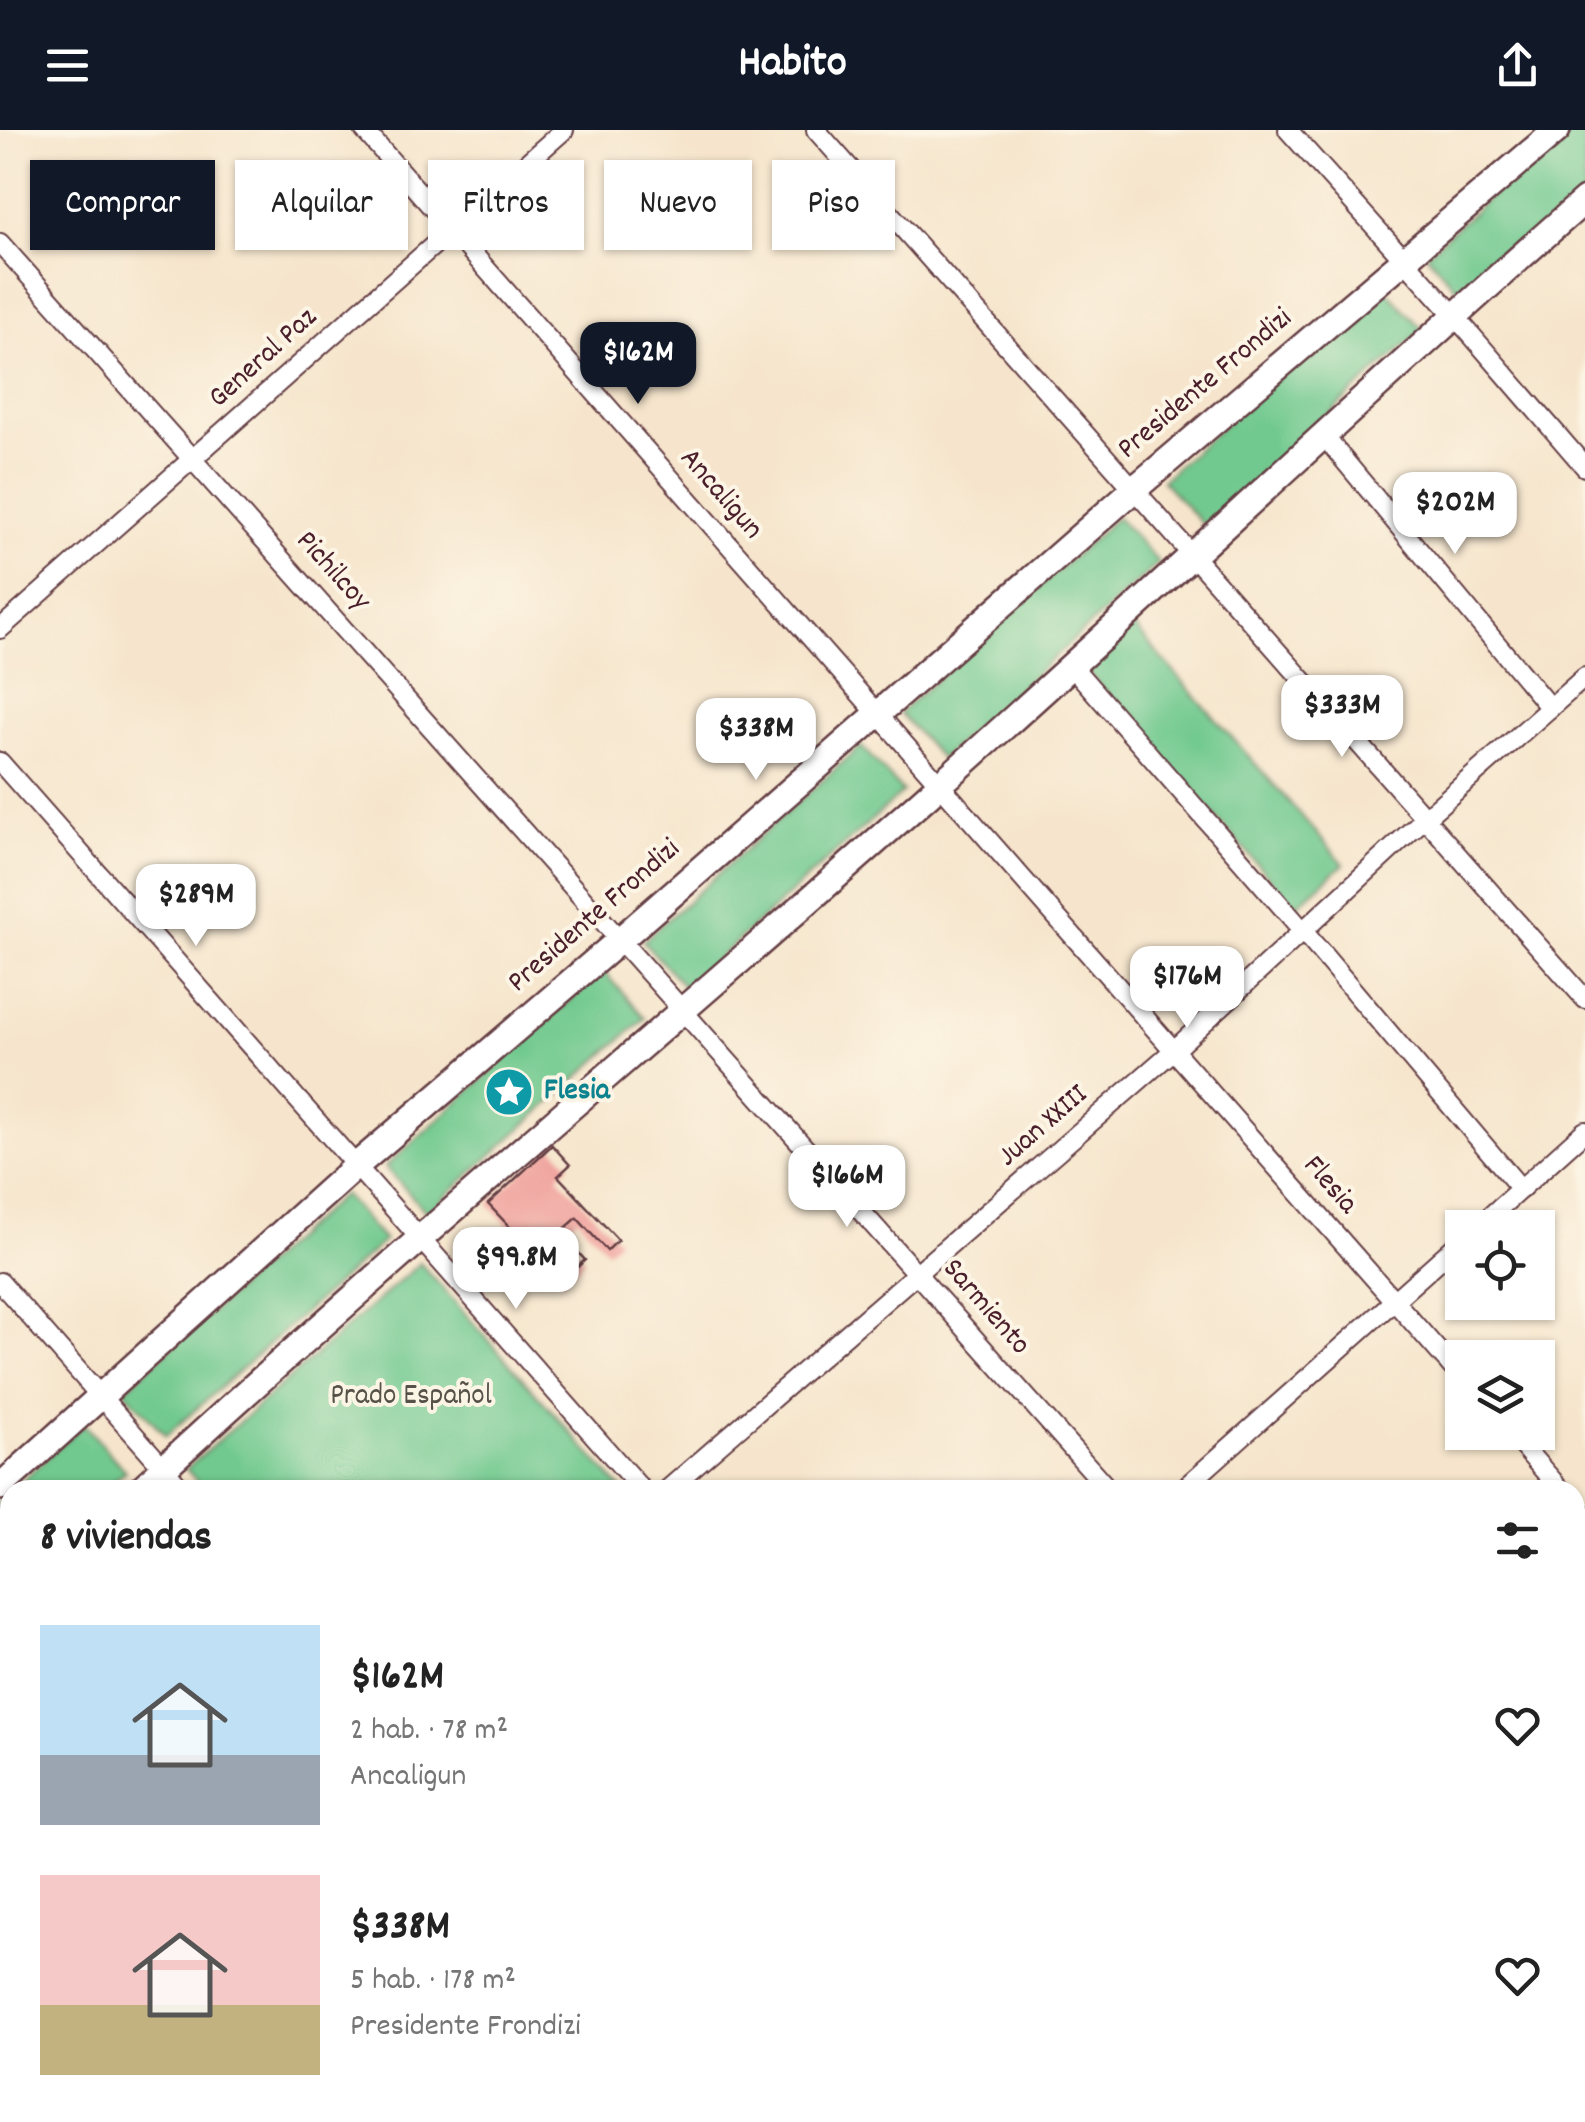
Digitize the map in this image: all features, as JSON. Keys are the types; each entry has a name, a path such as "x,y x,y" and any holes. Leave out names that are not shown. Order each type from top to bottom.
{"main road":[{"name":"Presidente Frondizi","path":"8,1480 356,1166 1132,491 1557,130"},
{"path":"151,1480 418,1238 939,786 1191,553 1585,200"}],"street":[{"name":"Ancaligun","path":"364,130 428,203"},
{"name":"General Paz","path":"530,160 564,130"},
{"path":"816,130 1585,998"},
{"path":"1288,130 1585,467"},
{"name":"Pichilcoy","path":"0,243 621,938"},
{"name":"General Paz","path":"0,629 429,250"},
{"name":"Ancaligun","path":"469,250 876,715"},
{"path":"1324,436 1550,708"},
{"path":"1070,664 1303,931 1520,1189"},
{"name":"Juan XXIII","path":"679,1480 1173,1051 1425,818 1585,677"},
{"name":"Flesia","path":"876,715 1445,1359"},
{"path":"0,762 633,1480"},
{"name":"Sarmiento","path":"621,938 1100,1480"},
{"path":"1497,1210 1585,1132"},
{"path":"1193,1480 1445,1255"},
{"path":"0,1282 174,1480"},
{"path":"1526,1450 1552,1480"}],"green space":[{"path":"1564,130 1585,130 1585,195 1468,301 1426,254"},
{"path":"1381,284 1423,330 1204,526 1162,480"},
{"path":"1117,517 1159,563 941,759 899,713"},
{"path":"1130,622 1344,864 1295,907 1081,665"},
{"path":"861,746 903,792 685,988 643,941"},
{"path":"603,971 645,1018 427,1213 385,1167"},
{"path":"343,1194 384,1241 166,1436 124,1390"},
{"name":"Prado Español","path":"420,1263 613,1480 196,1480 186,1469"},
{"path":"84,1424 125,1471 115,1480 22,1480"}],"building":[{"path":"552,1145 570,1165 558,1176 618,1240 607,1251 577,1218 560,1233 585,1260 562,1282 488,1204"}],"place":[{"name":"Flesia","path":"509,1092"}]}
